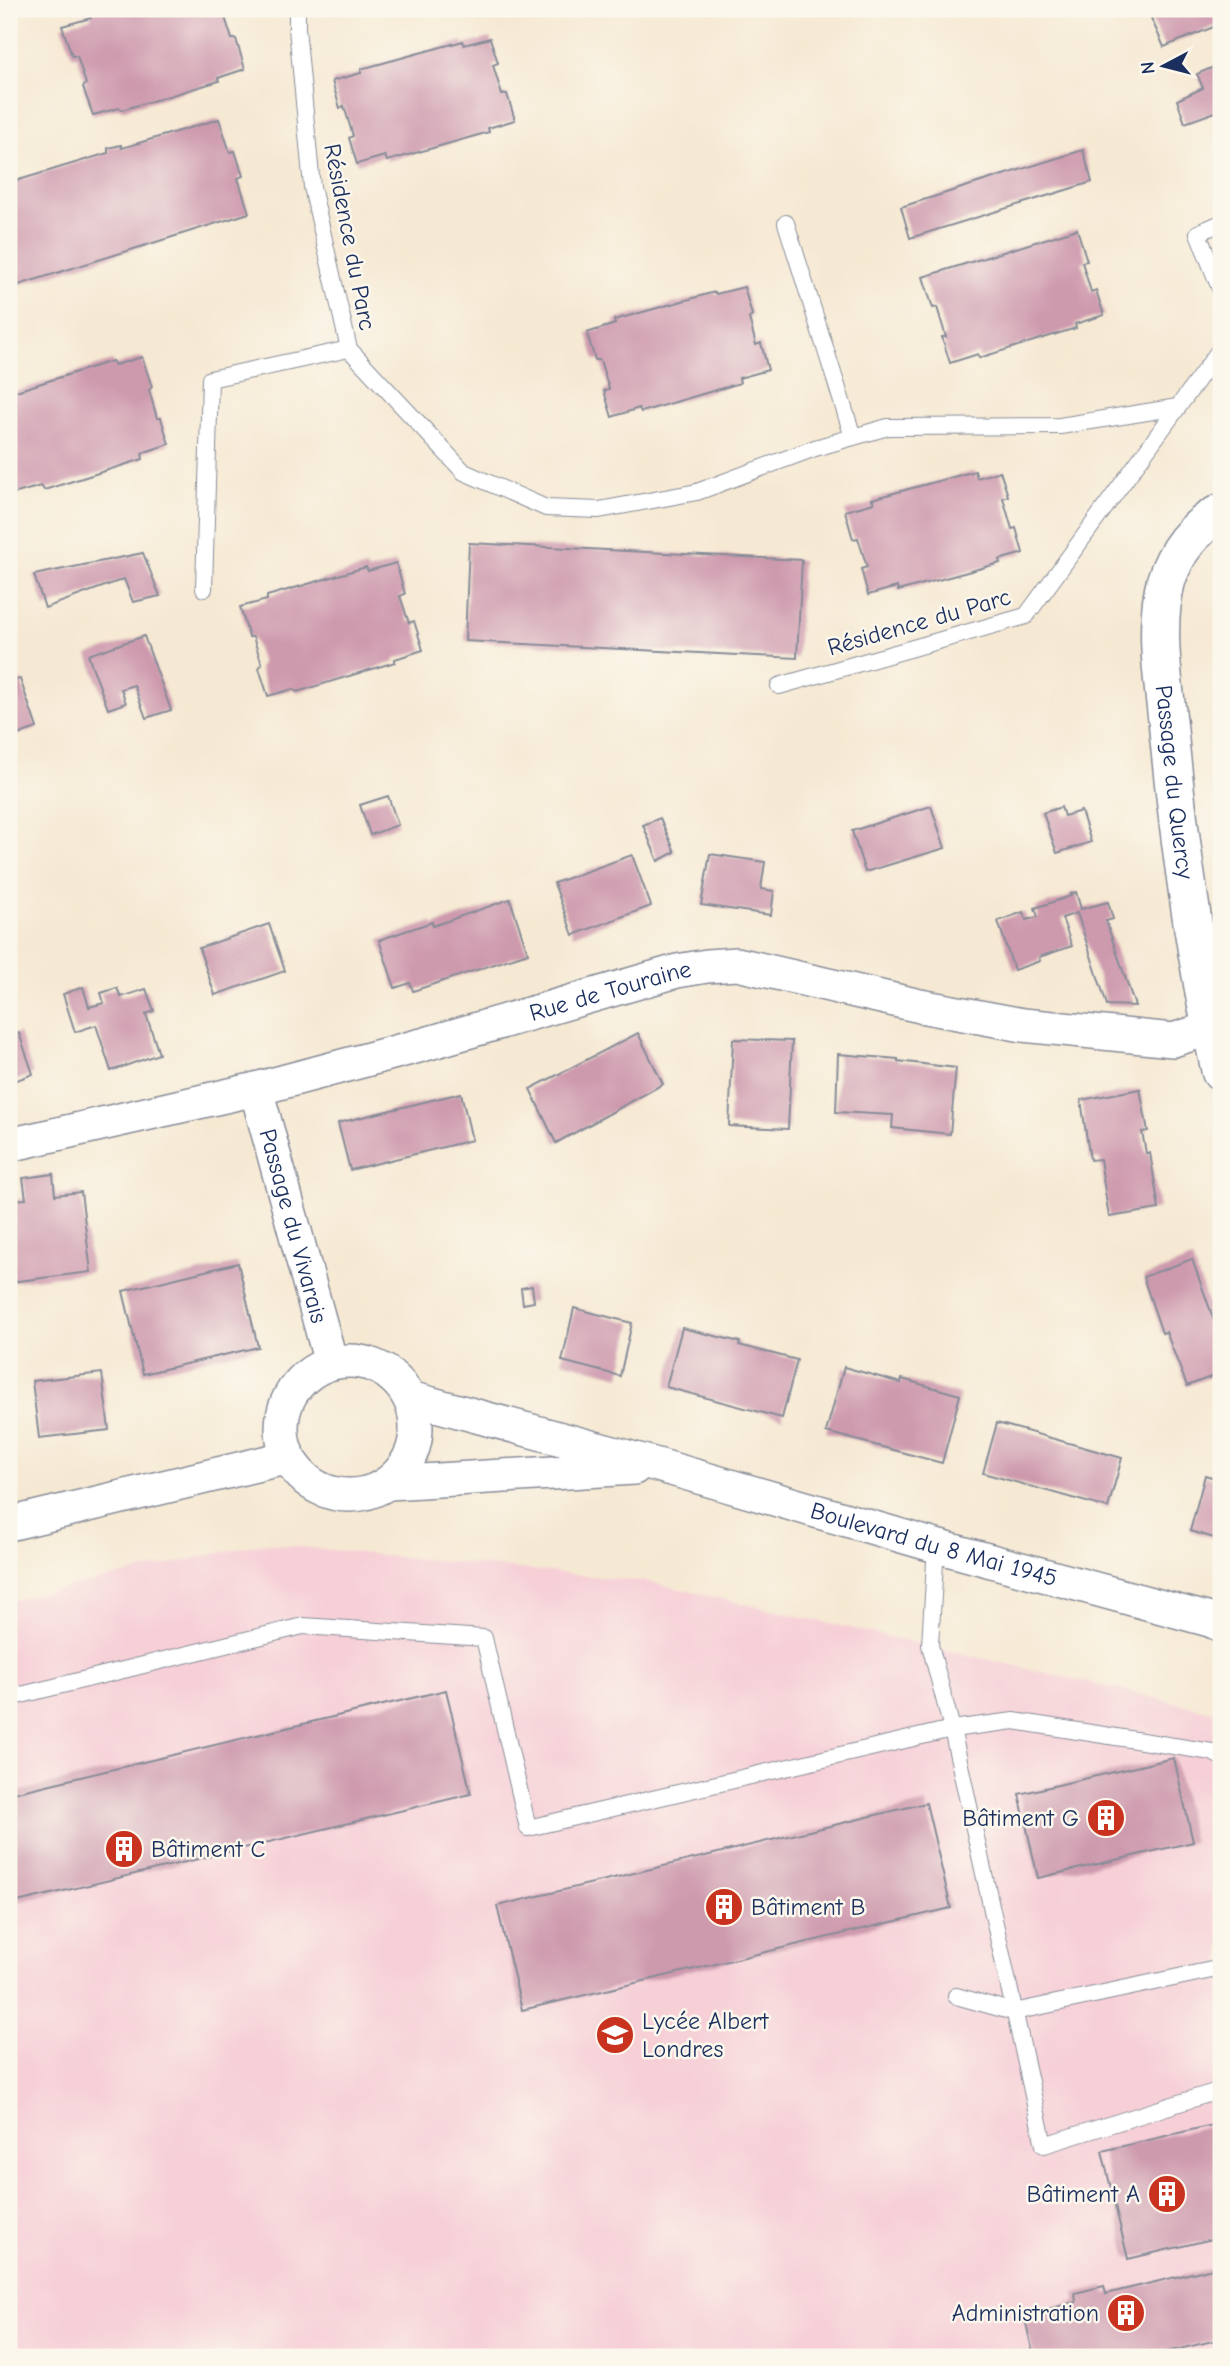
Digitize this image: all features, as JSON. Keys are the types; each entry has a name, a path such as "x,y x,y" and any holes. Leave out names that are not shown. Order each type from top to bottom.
{"main road":[{"name":"Passage du Quercy","path":"1221,513 1208,520 1189,538 1173,562 1161,614 1161,652 1176,814 1216,1028 1221,1072"}],"street":[{"name":"Rue de Touraine","path":"9,1146 257,1089 422,1045 677,971 717,965 737,964 920,1006 1023,1025 1172,1040 1216,1028"},
{"name":"Passage du Vivarais","path":"257,1089 331,1363"},
{"path":"355,1360 377,1366 396,1379 410,1398 416,1416 416,1435 407,1461 389,1483 368,1493 344,1495 322,1490 303,1477 289,1457 283,1438 283,1417 290,1396 300,1382 314,1370 331,1363 355,1360"},
{"name":"Boulevard du 8 Mai 1945","path":"410,1398 661,1466 936,1546 1218,1621"},
{"path":"9,1524 289,1457"},
{"name":"Boulevard du 8 Mai 1945","path":"389,1483 661,1466"}],"lane":[{"name":"Résidence du Parc","path":"297,9 312,187 349,349 464,472 546,508 599,510 697,492 815,448 888,427 1060,426 1178,407"},
{"path":"786,223 853,437"},
{"path":"1221,223 1198,233 1221,291"},
{"name":"Résidence du Parc","path":"779,686 1026,616 1221,348"},
{"name":"Résidence du Parc","path":"204,589 210,379 349,349"},
{"path":"936,1546 930,1645 952,1729 1044,2146 1221,2090"},
{"path":"9,1698 303,1626 484,1638 528,1828 952,1729 1014,1721 1212,1752 1221,1757"},
{"path":"956,1996 1014,2012 1221,1968"}],"shaded area":[{"name":"Lycée Albert Londres","path":"263,1543 649,1582 1221,1713 1221,2357 9,2357 9,1601"}],"building":[{"path":"103,9 227,9 223,11 232,39 236,39 245,69 218,78 219,81 122,110 119,108 93,115 83,87 86,84 77,56 72,56 62,26 91,18 90,13"},
{"path":"1147,9 1221,9 1221,24 1164,47"},
{"path":"490,38 498,63 493,65 502,95 507,94 515,120 488,128 489,132 387,161 385,156 357,164 349,138 353,136 344,106 340,108 332,81 361,73 361,69 463,41 464,45"},
{"path":"1221,64 1221,110 1185,123 1177,100 1203,88 1197,74"},
{"path":"219,119 230,152 235,151 243,176 238,178 249,213 9,288 9,183 108,153 108,148 121,145 122,148"},
{"path":"1083,150 1092,182 910,238 901,207"},
{"path":"1077,229 1087,261 1082,262 1091,292 1096,290 1104,315 1075,324 1076,328 979,358 978,354 950,363 937,307 933,308 923,277"},
{"path":"744,287 752,315 749,318 756,345 761,343 768,370 739,378 740,383 641,412 639,408 612,417 604,391 609,389 600,360 595,360 587,333 615,324 614,320 715,292 716,294"},
{"path":"142,357 152,387 149,390 157,418 161,418 169,444 142,453 143,459 44,490 41,486 13,494 9,481 9,397 14,395 13,392 112,361 115,365"},
{"path":"975,471 977,478 1000,471 1008,496 1003,498 1012,529 1016,528 1023,553 999,560 1000,563 898,591 897,587 868,595 861,569 867,567 858,538 853,539 845,511 874,503 872,499"},
{"path":"469,543 802,560 797,658 465,641"},
{"path":"143,553 160,596 133,602 124,579 45,608 34,575"},
{"path":"396,563 405,594 400,596 409,623 414,621 423,650 395,659 395,662 297,692 293,689 268,696 259,668 262,664 253,637 249,637 240,607 267,600 267,596 366,567 368,571"},
{"path":"144,636 171,710 146,718 134,685 121,689 126,703 108,709 88,655"},
{"path":"20,679 37,728 9,738 9,682"},
{"path":"388,796 398,825 370,835 360,805"},
{"path":"931,806 945,848 865,872 852,831"},
{"path":"1061,807 1064,816 1081,811 1091,842 1057,853 1043,813"},
{"path":"660,818 675,852 658,861 643,825"},
{"path":"710,854 765,862 761,889 774,891 771,915 701,905"},
{"path":"632,855 651,906 573,935 554,883"},
{"path":"1076,892 1081,909 1108,902 1113,919 1106,921 1135,1006 1107,1005 1077,913 1062,918 1072,946 1039,957 1040,961 1014,970 998,921 1023,912 1026,920 1038,917 1035,908"},
{"path":"510,899 528,953 413,991 410,983 395,988 379,940 432,922 433,926"},
{"path":"269,924 285,971 215,995 199,948"},
{"path":"83,987 89,1007 104,1003 101,993 117,988 121,997 146,989 154,1011 146,1014 159,1054 111,1071 96,1025 75,1032 63,994"},
{"path":"19,1033 33,1074 9,1083 9,1037"},
{"path":"638,1033 663,1084 556,1143 530,1089"},
{"path":"733,1039 792,1041 788,1129 729,1126"},
{"path":"838,1054 898,1059 956,1068 950,1134 892,1128 893,1115 836,1112"},
{"path":"1140,1089 1148,1131 1142,1132 1146,1153 1150,1153 1159,1209 1109,1217 1100,1159 1090,1160 1081,1100"},
{"path":"461,1093 472,1140 350,1170 338,1123"},
{"path":"53,1174 55,1195 81,1192 91,1272 10,1282 9,1200 26,1199 23,1178"},
{"path":"1192,1259 1221,1340 1221,1373 1187,1386 1166,1332 1162,1333 1143,1277"},
{"path":"238,1263 258,1347 143,1374 123,1291"},
{"path":"532,1286 534,1302 523,1304 521,1288"},
{"path":"574,1308 632,1323 620,1376 562,1361"},
{"path":"682,1328 797,1360 782,1418 666,1387"},
{"path":"844,1367 901,1383 902,1379 960,1395 942,1463 826,1432"},
{"path":"102,1373 109,1430 39,1438 32,1381"},
{"path":"997,1423 1122,1458 1108,1508 983,1473"},
{"path":"1205,1475 1221,1480 1221,1540 1190,1531"},
{"name":"Bâtiment C","path":"446,1690 471,1794 9,1904 9,1794"},
{"name":"Bâtiment G","path":"1174,1758 1193,1842 1038,1878 1019,1794"},
{"name":"Bâtiment B","path":"926,1803 951,1908 522,2010 497,1906"},
{"name":"Bâtiment A","path":"1221,2123 1221,2237 1128,2259 1102,2151"},
{"name":"Administration","path":"1221,2266 1221,2339 1146,2357 1034,2357 1024,2315 1076,2302 1075,2293 1104,2286 1106,2294"}],"place":[{"name":"Bâtiment G","path":"1106,1818"},
{"name":"Bâtiment C","path":"124,1849"},
{"name":"Bâtiment B","path":"724,1907"},
{"name":"Lycée Albert Londres","path":"615,2035"},
{"name":"Bâtiment A","path":"1167,2194"},
{"name":"Administration","path":"1126,2313"}]}
